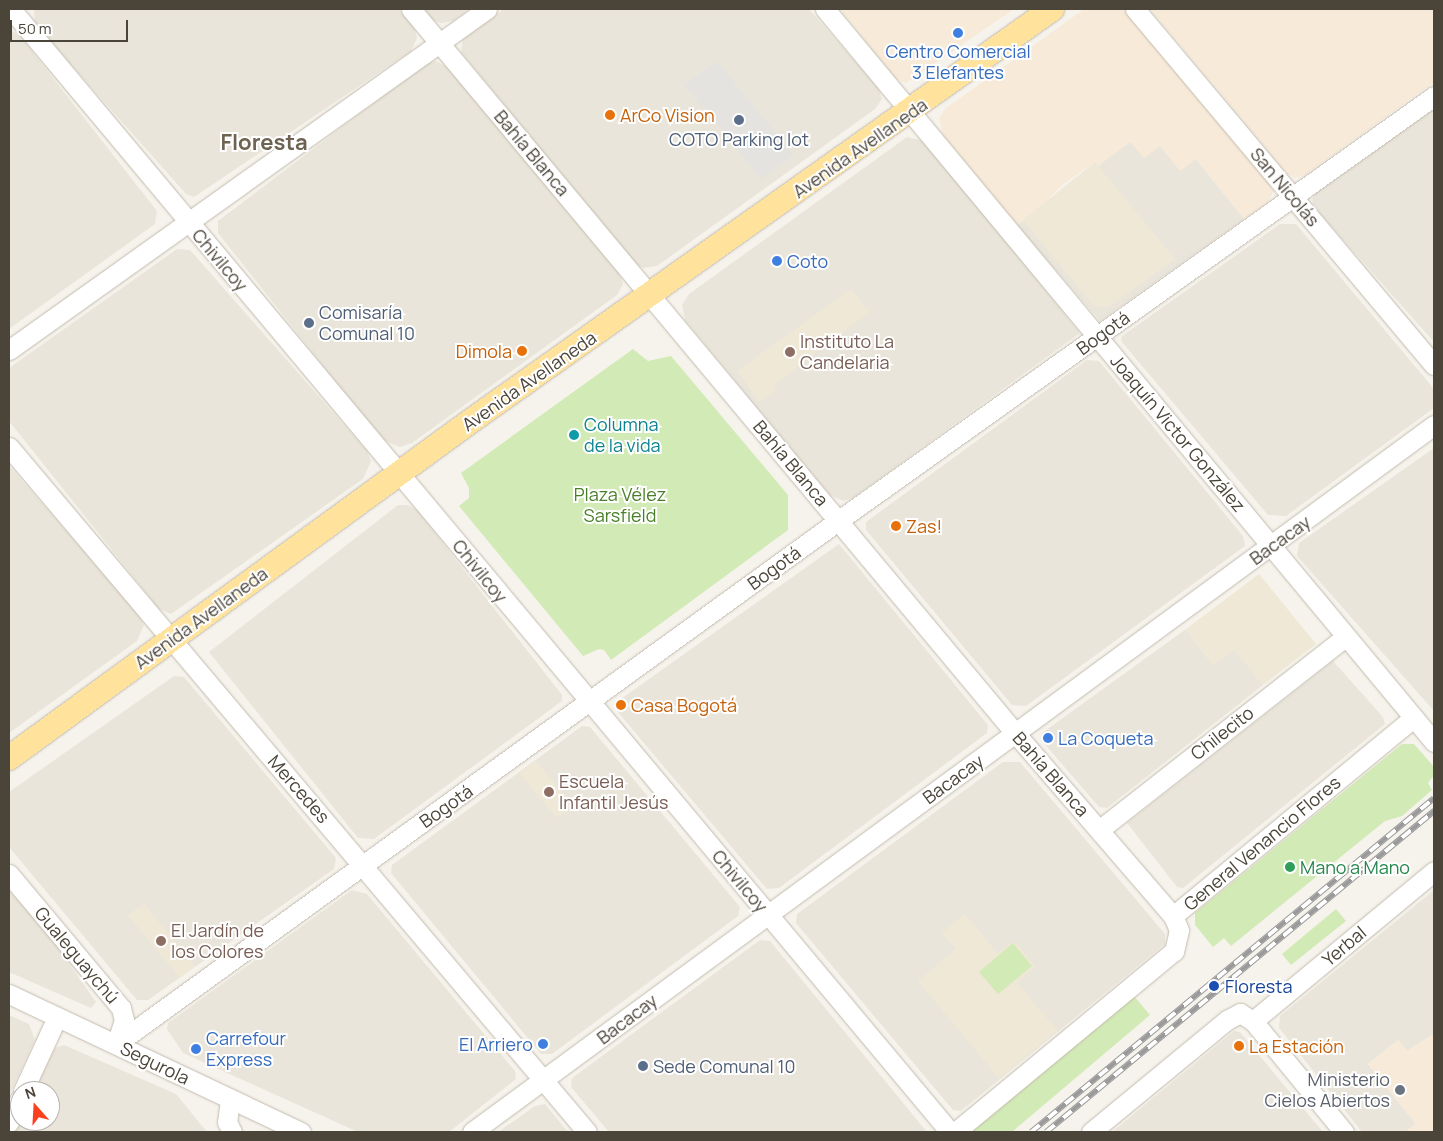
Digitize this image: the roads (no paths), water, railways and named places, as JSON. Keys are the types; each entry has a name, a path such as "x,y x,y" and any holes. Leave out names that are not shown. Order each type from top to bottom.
{"main road":[{"name":"Avenida Avellaneda","path":"9,758 400,473 911,112 1052,9"}],"street":[{"name":"Bahía Blanca","path":"411,9 1015,733 1173,916"},
{"path":"9,350 487,9"},
{"name":"Joaquín Victor González","path":"825,9 1271,546 1344,637 1413,718 1433,737"},
{"name":"San Nicolás","path":"1136,9 1434,365"},
{"name":"Chivilcoy","path":"11,10 950,1132"},
{"name":"Bogotá","path":"116,1044 364,864 590,704 839,520 1434,96"},
{"name":"Bacacay","path":"472,1132 1434,425"},
{"name":"Mercedes","path":"9,447 364,864 588,1132"},
{"name":"Chilecito","path":"1099,830 1344,637"},
{"name":"General Venancio Flores","path":"955,1132 1174,951 1179,930 1173,916 1413,718"},
{"name":"Yerbal","path":"1091,1132 1227,1020 1247,1018 1434,871"},
{"name":"Gualeguaychú","path":"9,874 121,1008 124,1020 116,1044"},
{"name":"Segurola","path":"9,994 302,1132"},
{"path":"28,1081 57,1017"},
{"path":"1247,1018 1344,1132"},
{"path":"230,1099 227,1122 232,1132"}],"railway":[{"path":"1031,1132 1434,798"},
{"path":"1046,1132 1434,811"}],"place":[{"name":"Centro Comercial 3 Elefantes","path":"958,33"},
{"name":"ArCo Vision","path":"610,115"},
{"name":"COTO Parking lot","path":"739,120"},
{"name":"Coto","path":"777,261"},
{"name":"Comisaría Comunal 10","path":"309,323"},
{"name":"Dimola","path":"522,351"},
{"name":"Instituto La Candelaria","path":"790,352"},
{"name":"Columna de la vida","path":"574,435"},
{"name":"Zas!","path":"896,526"},
{"name":"Casa Bogotá","path":"621,705"},
{"name":"La Coqueta","path":"1048,738"},
{"name":"Escuela Infantil Jesús","path":"549,792"},
{"name":"Mano a Mano","path":"1290,867"},
{"name":"El Jardín de los Colores","path":"161,941"},
{"name":"Floresta","path":"1214,986"},
{"name":"El Arriero","path":"543,1044"},
{"name":"La Estación","path":"1239,1046"},
{"name":"Carrefour Express","path":"196,1049"},
{"name":"Sede Comunal 10","path":"643,1066"},
{"name":"Ministerio Cielos Abiertos","path":"1400,1090"}],"district":[{"name":"Floresta","path":"264,143"}],"park label":[{"name":"Plaza Vélez Sarsfield","path":"620,505"}]}
